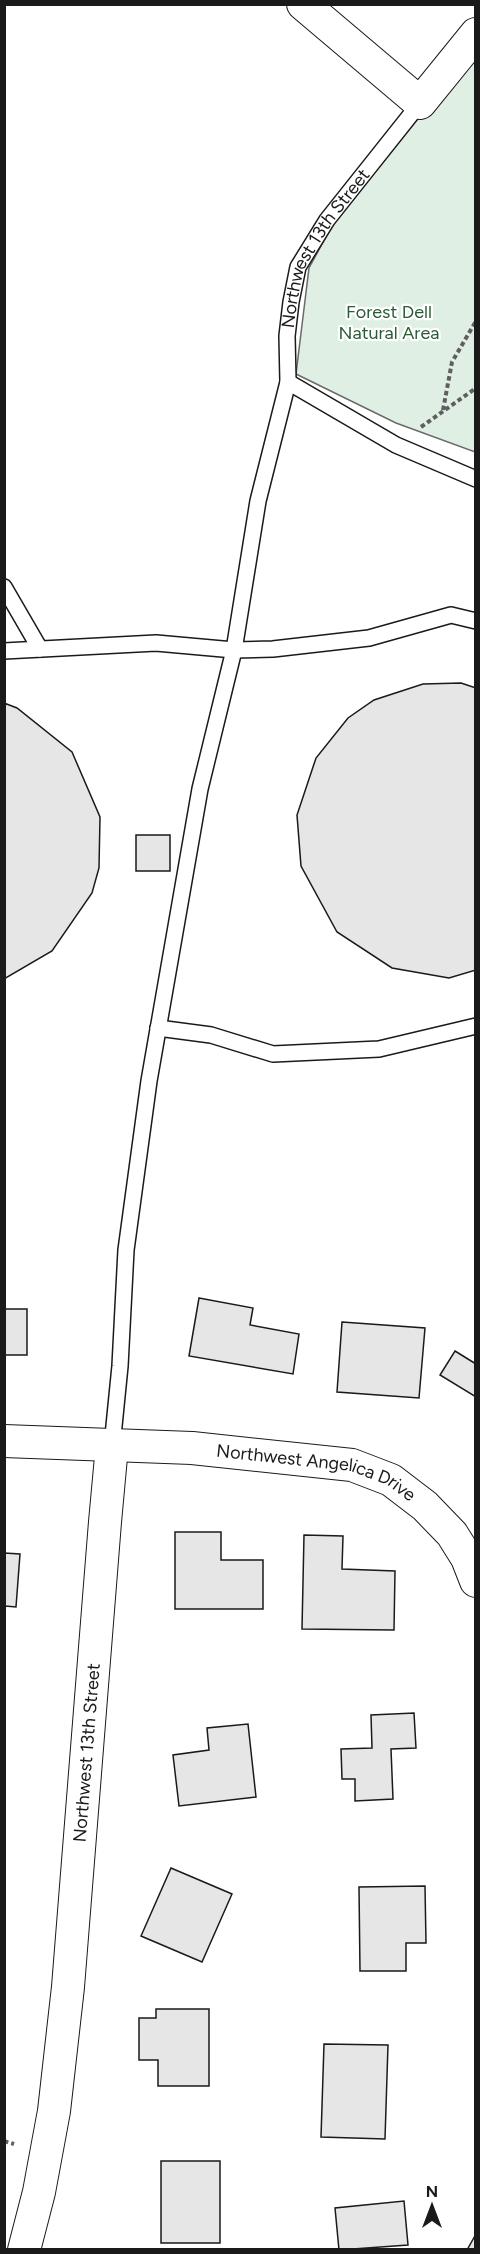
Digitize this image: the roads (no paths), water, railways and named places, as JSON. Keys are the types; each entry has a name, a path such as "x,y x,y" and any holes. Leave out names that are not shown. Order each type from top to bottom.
{"street":[{"path":"303,4 420,102"},
{"name":"Northwest 13th Street","path":"420,102 476,34"},
{"name":"Northwest Angelica Drive","path":"4,1441 192,1448 352,1465 391,1480 425,1506 452,1534 467,1558 476,1581"},
{"name":"Northwest 13th Street","path":"24,2250 39,2192 54,2111 66,2010 112,1446"}],"lane":[{"name":"Northwest 13th Street","path":"112,1446 120,1366 126,1250 158,1028 200,789 234,650 258,501 288,382 287,336 298,267 327,220 420,102"},
{"path":"288,382 396,446 476,479"},
{"path":"4,587 40,649"},
{"path":"4,651 156,643 234,650 273,649 369,638 451,615 476,621"},
{"path":"158,1028 211,1035 273,1054 379,1049 476,1026"}],"park label":[{"name":"Forest Dell Natural Area","path":"389,322"}]}
